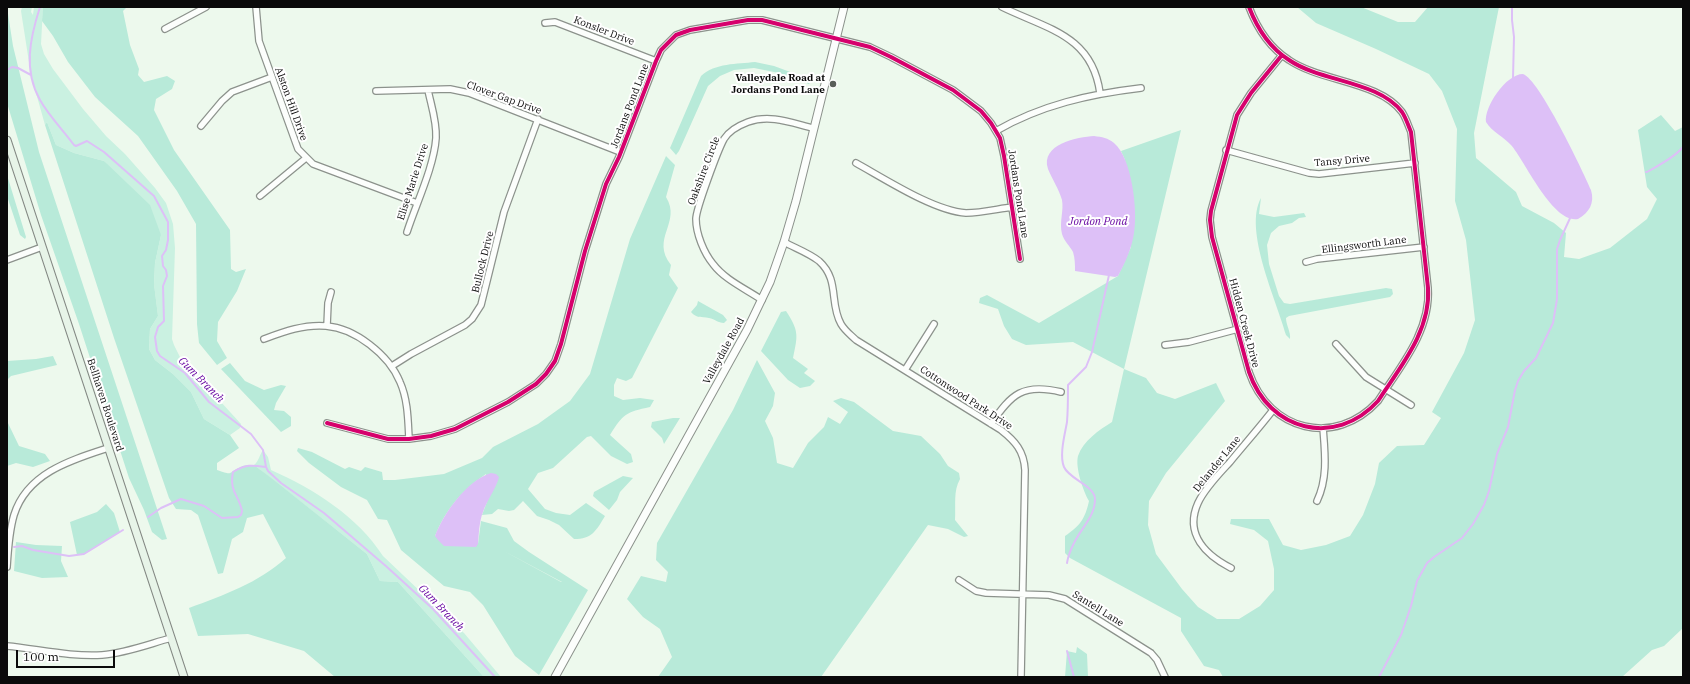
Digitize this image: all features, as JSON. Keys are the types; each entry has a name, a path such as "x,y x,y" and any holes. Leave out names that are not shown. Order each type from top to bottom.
{"main road":[{"name":"Bellhaven Boulevard","path":"7,140 184,677"}],"street":[{"path":"165,29 206,7"},
{"name":"Alston Hill Drive","path":"256,7 259,41 298,149 313,164 323,169 417,203"},
{"name":"Valleydale Road","path":"555,677 762,300 784,242 844,7"},
{"path":"1002,7 1070,39 1076,44 1094,68 1100,93"},
{"name":"Hidden Creek Drive","path":"1249,7 1260,30 1282,55 1301,67 1318,75 1364,88 1387,98 1402,112 1407,121 1413,144 1428,288 1428,312 1421,331 1378,401 1362,416 1351,422 1323,428 1293,423 1273,410 1263,400 1254,385 1212,237 1210,220 1226,150 1237,115 1241,107 1282,55"},
{"name":"Jordans Pond Lane","path":"327,423 388,439 410,439 431,436 455,429 526,392 546,374 555,361 561,344 592,225 606,184 656,61 661,50 676,35 690,30 748,20 762,20 836,38 881,52 964,97 981,111 996,131 1004,156 1020,259"},
{"name":"Konsler Drive","path":"546,23 555,22 656,61"},
{"path":"201,126 222,101 232,92 272,77"},
{"path":"996,131 1026,116 1049,107 1100,93 1141,88"},
{"name":"Clover Gap Drive","path":"376,91 450,89 470,93 620,152"},
{"name":"Elise Marie Drive","path":"407,232 434,155 436,137 435,119 428,90"},
{"name":"Oakshire Circle","path":"762,300 727,278 713,265 699,236 696,219 699,206 725,139 736,128 749,121 768,118 813,128"},
{"name":"Bullock Drive","path":"392,366 411,354 465,326 477,312 481,304 504,212 538,119"},
{"name":"Tansy Drive","path":"1226,150 1309,173 1319,174 1415,163"},
{"path":"260,196 306,158"},
{"path":"856,163 941,208 957,212 973,213 1012,207"},
{"name":"Cottonwood Park Drive","path":"784,242 808,254 818,261 829,273 834,288 838,318 845,331 856,340 991,424 1015,442 1024,460 1021,677"},
{"path":"7,260 42,247"},
{"name":"Ellingsworth Lane","path":"1306,262 1317,259 1424,247"},
{"path":"327,326 328,303 331,292"},
{"path":"905,370 934,324"},
{"path":"264,339 285,331 310,326 327,326 353,334 367,342 381,353 392,366 400,382 406,402 410,439"},
{"path":"1165,345 1189,342 1238,329"},
{"path":"1336,344 1366,377 1411,405"},
{"path":"991,424 1003,407 1018,394 1033,389 1045,389 1061,392"},
{"name":"Delander Lane","path":"1231,568 1218,561 1201,546 1194,527 1195,510 1198,502 1212,482 1273,410"},
{"path":"1317,501 1323,488 1325,478 1323,428"},
{"path":"7,567 12,520 18,505 28,490 44,475 55,468 83,456 108,448"},
{"name":"Santell Lane","path":"959,580 976,590 986,593 1049,595 1064,599 1151,653 1157,660 1165,677"},
{"path":"7,646 73,654 103,655 138,648 171,638"}],"green space":[{"path":"22,7 32,7 31,12 33,15 34,7 43,7 41,44 44,54 53,69 83,109 106,136 125,154 166,203 173,224 175,248 172,339 180,357 241,424 240,428 230,435 204,419 191,392 173,374 155,360 149,349 150,329 158,316 154,284 155,263 161,235 104,161 74,153 56,145 47,122 45,125 31,75 21,11"},
{"path":"263,450 268,457 271,470 318,495 361,528 383,556 464,633 501,677 484,677 398,582 380,581 367,554 254,465"}],"shaded area":[{"path":"7,7 13,46 39,152 167,539 162,540 152,532 144,510 129,478 79,324 41,215 7,103"},
{"path":"43,7 127,7 123,11 130,45 139,69 138,75 144,82 167,76 175,81 172,89 156,99 154,110 174,150 230,230 231,269 236,272 246,269 237,291 218,322 217,341 227,358 217,365 199,343 197,324 196,224 177,191 138,136 95,97 68,62 53,36 42,21"},
{"path":"1297,7 1361,7 1398,22 1415,22 1428,7 1499,7 1474,133 1476,158 1516,192 1522,206 1554,223 1566,233 1564,257 1579,259 1610,248 1647,219 1657,199 1647,187 1638,130 1661,115 1675,131 1683,127 1683,628 1664,646 1652,650 1622,677 1223,677 1219,670 1204,666 1181,631 1181,618 1070,558 1065,553 1065,536 1075,529 1081,522 1086,513 1089,501 1080,479 1077,461 1078,456 1084,445 1097,432 1112,422 1124,369 1146,378 1157,393 1175,399 1216,383 1225,401 1166,473 1149,501 1148,525 1156,554 1182,589 1198,607 1217,619 1239,619 1260,606 1274,590 1274,569 1268,541 1254,530 1230,524 1231,519 1269,519 1283,545 1301,550 1326,545 1350,536 1363,515 1375,484 1379,463 1397,446 1424,445 1441,418 1432,412 1464,353 1475,320 1466,240 1455,201 1457,129 1442,91 1429,74 1316,23"},
{"path":"755,62 774,66 812,80 809,84 779,73 754,68 734,70 720,76 708,86 676,155 670,148 701,76 719,66"},
{"path":"47,122 56,145 74,153 104,161 150,205 161,235 155,263 154,284 158,316 150,329 149,349 155,360 173,374 191,392 204,419 230,435 239,448 217,463 217,470 230,473 247,465 254,465 270,477 367,554 380,581 398,582 484,677 335,677 304,651 248,634 198,636 189,608 240,588 264,575 286,558 263,514 247,518 243,532 232,539 223,573 218,574 198,515 191,510 176,509 169,498 114,338 45,125"},
{"path":"1181,130 1124,369 1073,342 1026,345 1012,339 1004,326 998,309 979,303 980,298 987,295 1039,323 1118,276 1131,247 1125,160 1121,151"},
{"path":"666,156 675,165 666,197 670,206 671,215 664,238 664,247 665,255 671,265 669,275 678,288 632,378 626,381 617,378 614,385 614,396 623,400 640,398 654,400 650,407 635,411 622,418 610,435 631,454 633,462 627,464 611,456 591,436 587,437 553,468 538,473 528,489 545,509 556,513 570,515 586,503 605,516 599,526 589,536 574,539 559,525 537,516 523,501 514,510 509,511 498,509 492,514 482,515 488,499 486,474 462,493 449,509 435,536 478,544 481,521 507,528 514,541 588,590 539,675 515,656 483,605 470,592 444,586 401,550 387,520 378,519 367,500 341,487 309,463 297,451 298,448 312,452 345,469 349,467 361,471 365,467 382,472 383,480 395,480 444,474 482,458 493,447 538,424 570,401 590,374 630,239","holes":["502,550 562,582 561,582"]},
{"path":"7,175 26,237 25,239 20,235 7,196"},
{"path":"1261,198 1259,214 1274,217 1304,213 1306,217 1299,218 1292,223 1279,226 1271,233 1267,245 1269,264 1279,296 1284,303 1290,304 1386,288 1392,289 1393,294 1390,297 1289,316 1286,318 1290,339 1286,335 1263,266 1256,228 1257,212"},
{"path":"698,301 723,315 727,320 722,323 706,317 695,316 691,312 697,305"},
{"path":"786,311 796,333 796,344 793,358 808,369 804,373 815,381 810,386 800,388 788,380 761,351 781,312"},
{"path":"53,356 57,365 11,376 7,380 7,361"},
{"path":"757,360 775,393 773,406 765,421 773,438 777,463 793,468 808,443 824,427 828,417 840,424 848,412 833,401 841,398 854,402 893,431 921,436 940,454 948,466 959,473 960,479 956,488 955,520 968,536 964,537 948,529 928,525 821,677 658,677 672,657 660,629 643,617 627,599 641,576 666,582 668,572 656,560 657,543 733,410"},
{"path":"230,363 245,381 264,390 281,385 286,386 276,403 274,410 284,411 291,417 291,426 281,432 221,369"},
{"path":"680,418 664,444 662,438 651,427 652,422"},
{"path":"7,421 19,446 45,454 50,461 33,467 16,463 7,466"},
{"path":"623,476 633,478 620,492 617,500 609,510 593,496 594,492"},
{"path":"106,504 114,513 120,532 84,554 77,555 70,522 97,512"},
{"path":"16,542 36,545 62,546 61,561 68,577 42,578 14,571"},
{"path":"1077,647 1087,654 1088,677 1065,677 1067,651 1076,653"}],"water":[{"path":"1523,74 1530,80 1549,108 1570,146 1591,190 1592,203 1588,211 1578,219 1569,218 1559,212 1540,190 1511,145 1491,129 1486,122 1486,116 1492,100 1497,92 1510,79 1516,75"},
{"name":"Jordon Pond","path":"1094,136 1109,140 1120,150 1125,160 1132,185 1135,212 1133,239 1123,266 1118,276 1115,277 1075,271 1075,259 1073,252 1062,234 1062,200 1048,169 1047,160 1050,153 1055,148 1070,140"},
{"path":"491,473 496,474 499,477 482,516 479,528 478,544 476,547 444,546 435,536 450,508 473,483"}],"waterway":[{"name":"Gum Branch","path":"40,7 33,30 30,54 31,77 40,100 74,145 76,146 87,141 104,152 154,196 168,222 168,240 166,250 162,256 163,266 166,270 167,276 163,286 164,321 158,327 155,337 157,351 160,356 185,373 209,402 251,434 263,450 268,471 281,483 324,513 387,567 433,609 495,677"},
{"path":"1512,7 1514,37 1513,78"},
{"name":"Gum Branch","path":"7,70 12,67 18,68 31,75"},
{"path":"1646,172 1671,158 1683,147"},
{"path":"1379,677 1401,635 1411,606 1417,581 1427,563 1462,538 1473,524 1484,505 1489,491 1497,454 1508,427 1518,381 1524,371 1536,358 1553,323 1557,299 1557,249 1571,216"},
{"path":"1067,563 1074,543 1093,511 1095,499 1091,490 1071,475 1064,467 1062,451 1067,422 1068,385 1086,367 1092,352 1109,275"},
{"path":"148,517 161,508 181,499 204,506 222,518 238,517 241,515 242,511 233,489 233,472 249,466 266,467"},
{"path":"14,547 22,546 33,550 69,556 84,554 123,530"},
{"path":"1067,651 1074,677"}],"cycle path":[{"path":"1249,7 1260,30 1276,50 1282,55 1302,67 1379,94 1392,102 1402,112 1411,132 1428,288 1428,304 1425,319 1404,362 1378,401 1361,416 1343,425 1324,428 1305,426 1287,419 1272,408 1259,392 1249,372 1212,237 1210,220 1211,211 1237,115 1251,93 1282,55"},
{"path":"327,423 388,439 409,439 431,436 455,429 508,402 536,384 546,374 555,361 561,344 585,251 606,184 619,157 656,61 661,50 676,35 690,30 748,20 762,20 870,47 953,90 981,111 991,123 1000,138 1020,259"}],"place":[{"name":"Valleydale Road at Jordans Pond Lane","path":"833,84"}]}
